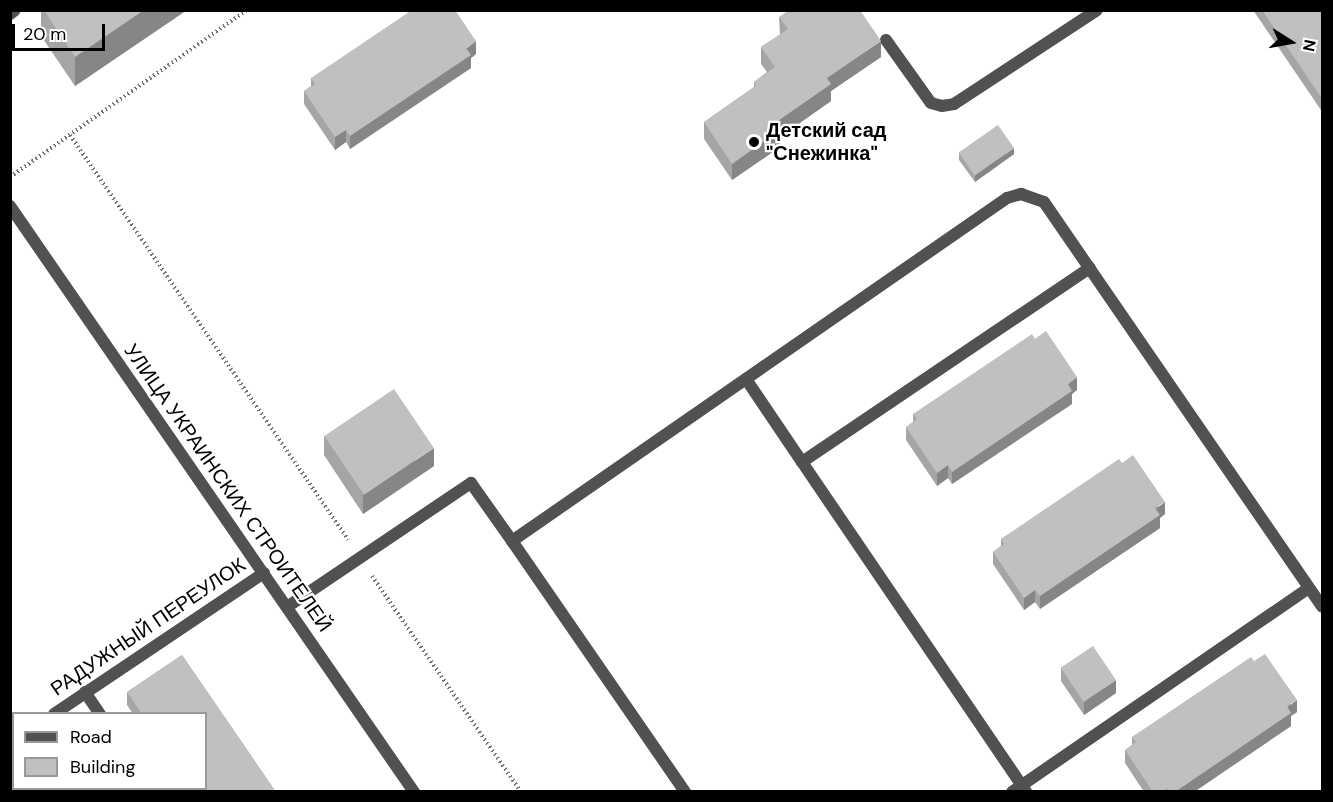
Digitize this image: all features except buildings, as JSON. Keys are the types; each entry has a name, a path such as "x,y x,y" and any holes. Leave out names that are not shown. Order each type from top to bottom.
{"street":[{"path":"10,14 15,10"},
{"path":"886,40 931,104 942,106 954,104 1097,10"},
{"path":"513,541 1007,198 1021,194 1034,195 1044,202 1323,607"},
{"name":"УЛИЦА УКРАИНСКИХ СТРОИТЕЛЕЙ","path":"10,206 414,792"},
{"path":"802,462 1090,268"},
{"path":"746,379 1020,789 1309,588"},
{"path":"287,607 471,483 685,792"},
{"name":"РАДУЖНЫЙ ПЕРЕУЛОК","path":"57,712 264,573"},
{"path":"86,692 99,712"}],"path":[{"path":"10,177 247,10"},
{"path":"70,135 521,792"}],"place":[{"name":"Детский сад \"Снежинка\"","path":"754,142"}]}
